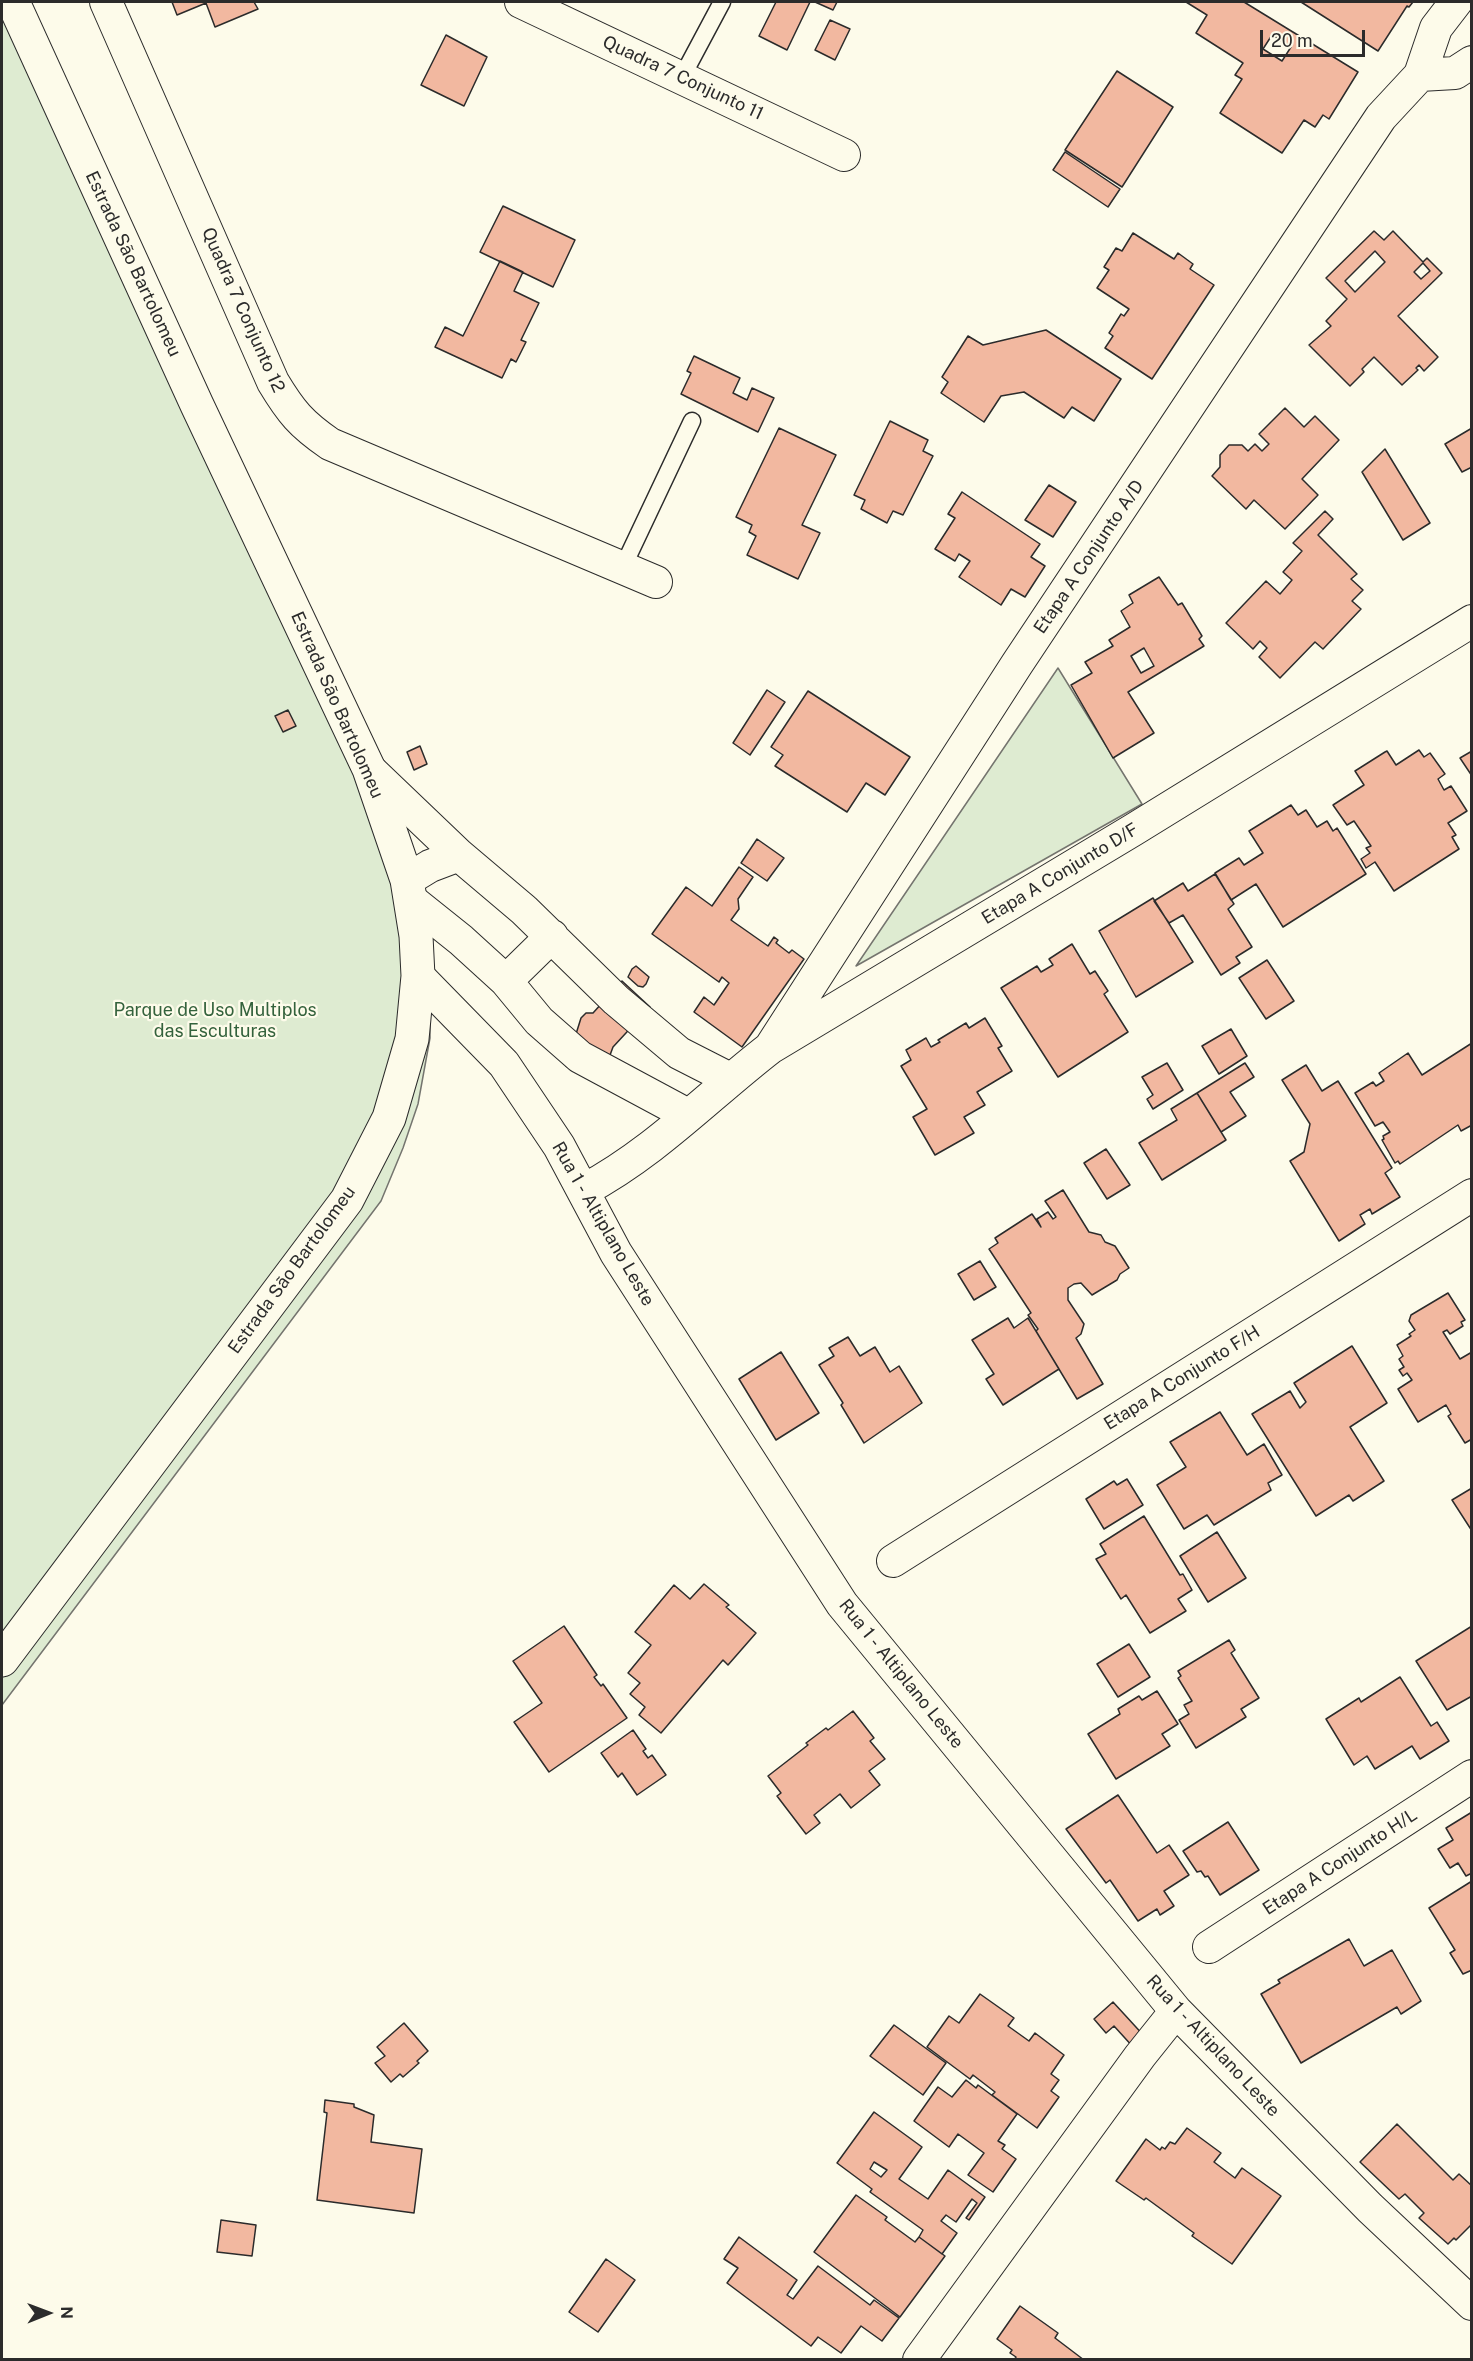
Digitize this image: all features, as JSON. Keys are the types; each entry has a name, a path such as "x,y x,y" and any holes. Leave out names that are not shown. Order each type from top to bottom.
{"street":[{"name":"Estrada São Bartolomeu","path":"2,1660 347,1200 388,1118 401,1080 412,1039 418,976 416,936 409,890 369,769 197,405 13,2"},
{"name":"Quadra 7 Conjunto 12","path":"106,2 273,382 289,409 305,427 330,444 656,582"},
{"name":"Quadra 7 Conjunto 11","path":"521,2 844,155"},
{"path":"1455,2 1436,28 1420,75 1455,72 1472,62"},
{"name":"Etapa A Conjunto A/D","path":"770,1048 1011,674 1381,117 1420,75"},
{"name":"Etapa A Conjunto D/F","path":"584,1190 613,1175 659,1142 730,1079 770,1048 1133,830 1472,621"},
{"path":"369,769 459,855 552,936 616,999 679,1053 730,1079"},
{"path":"459,855 430,866 409,890 506,981 539,1021 580,1057 688,1115"},
{"path":"506,981 552,936"},
{"name":"Rua 1 - Altiplano Leste","path":"418,976 504,1064 559,1146 616,1253 842,1604 1176,2011 1370,2208 1472,2304"},
{"name":"Etapa A Conjunto F/H","path":"893,1561 1472,1196"},
{"name":"Etapa A Conjunto H/L","path":"1209,1947 1472,1776"},
{"path":"918,2360 1140,2056 1176,2011"}],"lane":[{"path":"682,77 722,2"},
{"path":"623,567 692,421"}],"green space":[{"name":"Parque de Uso Multiplos das Esculturas","path":"2,2 414,872 430,1010 430,1038 418,1104 381,1201 2,1705"},
{"path":"1058,668 1142,804 856,966"}],"building":[{"path":"172,2 254,2 258,9 215,27 206,3 177,15"},
{"path":"776,2 810,2 787,50 759,36"},
{"path":"815,2 837,2 833,10"},
{"path":"1186,2 1244,2 1358,72 1329,119 1323,115 1315,127 1304,120 1282,153 1220,113 1242,79 1235,75 1243,63 1196,33 1207,15","holes":["1272,35 1291,47 1282,61 1263,49"]},
{"path":"1301,2 1413,2 1409,7 1407,6 1378,51"},
{"path":"830,20 850,29 835,60 815,50"},
{"path":"446,35 487,57 464,106 421,85"},
{"path":"1117,71 1173,107 1122,187 1065,150"},
{"path":"1065,152 1120,189 1108,207 1053,170"},
{"path":"503,206 575,240 553,287 480,252"},
{"path":"1374,231 1384,240 1393,231 1423,262 1427,258 1442,273 1398,316 1438,357 1424,371 1419,365 1416,368 1418,370 1402,385 1374,357 1362,369 1364,372 1350,386 1309,345 1331,326 1326,321 1347,299 1326,278","holes":["1375,251 1385,262 1355,292 1345,281","1423,263 1430,271 1421,279 1414,272"]},
{"path":"1133,233 1174,259 1178,253 1193,264 1190,269 1214,285 1152,379 1105,348 1113,336 1109,333 1121,314 1124,316 1129,309 1097,288 1109,270 1104,267 1116,248 1122,251"},
{"path":"500,261 523,272 514,291 539,303 521,340 526,342 516,362 511,359 502,378 435,347 445,327 463,336"},
{"path":"1046,330 1121,379 1094,421 1072,407 1064,418 1024,392 1001,396 984,422 941,393 948,382 942,377 968,336 983,345"},
{"path":"694,356 740,378 733,393 747,400 752,388 774,398 758,432 681,394 691,373 687,371"},
{"path":"1285,408 1304,427 1315,416 1339,440 1302,479 1318,495 1285,529 1254,500 1246,509 1212,476 1220,467 1220,455 1229,445 1242,445 1248,451 1255,444 1262,451 1269,444 1259,434"},
{"path":"890,421 928,440 923,451 933,456 903,515 893,511 887,523 861,509 865,500 854,495"},
{"path":"779,428 836,455 802,525 820,533 798,579 747,555 756,536 749,532 752,525 736,517"},
{"path":"1472,428 1472,467 1462,472 1445,444"},
{"path":"1385,449 1430,523 1403,540 1362,472"},
{"path":"1049,485 1076,502 1053,537 1025,520"},
{"path":"962,492 1040,544 1031,557 1045,566 1025,597 1011,589 1001,605 959,577 970,561 959,554 955,561 935,549 955,518 948,514"},
{"path":"1325,511 1333,519 1318,535 1357,574 1351,579 1363,590 1352,601 1361,609 1323,649 1315,642 1280,678 1259,657 1267,648 1260,641 1253,649 1226,623 1266,581 1280,594 1292,580 1283,572 1302,551 1293,543"},
{"path":"1159,577 1178,605 1182,603 1202,636 1199,639 1204,646 1128,692 1154,733 1113,758 1071,685 1092,673 1085,662 1113,646 1109,640 1130,627 1121,611 1133,603 1129,595","holes":["1144,648 1154,666 1141,673 1131,656"]},
{"path":"767,690 785,702 750,755 733,743"},
{"path":"808,691 910,757 885,795 866,783 847,812 775,766 783,755 771,747"},
{"path":"288,710 296,726 283,732 275,716"},
{"path":"420,746 427,764 414,770 407,752"},
{"path":"1419,750 1424,757 1430,753 1445,774 1438,779 1444,790 1451,786 1467,811 1448,823 1456,835 1452,837 1459,849 1394,891 1375,862 1366,868 1361,859 1370,853 1366,848 1371,846 1354,821 1347,825 1333,805 1364,785 1355,771 1387,751 1396,765"},
{"path":"1472,751 1472,776 1460,758"},
{"path":"1291,805 1298,815 1306,810 1317,827 1327,821 1333,831 1337,828 1366,874 1283,927 1256,884 1231,900 1215,873 1239,858 1244,865 1263,853 1249,831"},
{"path":"757,839 784,858 767,881 741,863"},
{"path":"739,867 753,877 738,899 739,909 731,920 768,946 774,937 778,940 776,943 789,953 792,950 804,959 742,1047 694,1012 704,997 714,1005 729,983 722,977 719,982 652,934 686,887 712,906"},
{"path":"1215,874 1234,904 1228,909 1252,947 1236,957 1240,963 1221,975 1183,915 1169,923 1154,901 1183,883 1188,891"},
{"path":"1153,898 1193,962 1136,997 1099,931"},
{"path":"1072,944 1090,974 1095,971 1108,991 1104,994 1128,1032 1058,1077 1001,988 1037,966 1041,972 1053,965 1049,959"},
{"path":"1267,960 1294,1001 1266,1019 1239,978"},
{"path":"636,966 649,977 643,987 638,986 628,977"},
{"path":"622,981 650,1007 613,1047 599,1085 566,1066 581,1018 586,1013 593,1013"},
{"path":"985,1018 1002,1046 998,1048 1012,1071 977,1092 985,1105 964,1117 974,1133 935,1155 913,1117 927,1109 901,1066 911,1060 906,1050 926,1038 931,1047 940,1042 938,1040 966,1023 969,1028"},
{"path":"1231,1029 1247,1056 1219,1074 1202,1046"},
{"path":"1472,1043 1472,1125 1461,1131 1458,1125 1400,1164 1398,1161 1395,1163 1382,1140 1383,1136 1390,1132 1383,1122 1375,1126 1355,1093 1373,1082 1376,1086 1384,1081 1379,1073 1408,1053 1422,1075"},
{"path":"1167,1063 1183,1090 1153,1109 1147,1099 1153,1095 1142,1077"},
{"path":"1245,1063 1254,1077 1230,1092 1246,1116 1221,1132 1197,1093"},
{"path":"1306,1065 1322,1091 1338,1081 1392,1168 1385,1173 1400,1197 1372,1214 1370,1209 1360,1215 1365,1224 1339,1241 1290,1161 1304,1152 1310,1124 1282,1080"},
{"path":"1197,1093 1226,1140 1162,1180 1139,1143 1177,1120 1171,1109"},
{"path":"1106,1149 1130,1185 1107,1199 1084,1163"},
{"path":"1063,1190 1089,1232 1101,1235 1105,1242 1115,1246 1129,1268 1120,1274 1117,1280 1092,1295 1081,1283 1068,1288 1068,1300 1084,1324 1081,1334 1076,1338 1103,1384 1077,1399 1036,1331 1038,1329 1028,1315 1031,1313 989,1249 998,1243 995,1238 1032,1214 1041,1227 1037,1219 1048,1212 1053,1219 1056,1217 1045,1201"},
{"path":"980,1261 996,1287 974,1300 958,1274"},
{"path":"1448,1293 1465,1320 1461,1322 1463,1326 1450,1334 1447,1330 1443,1332 1460,1359 1472,1352 1472,1439 1465,1443 1448,1416 1451,1414 1446,1405 1418,1422 1398,1389 1412,1380 1407,1373 1403,1376 1399,1370 1404,1367 1399,1359 1403,1356 1397,1345 1411,1336 1409,1334 1415,1330 1409,1321 1411,1315"},
{"path":"1008,1318 1014,1328 1028,1318 1059,1369 1003,1405 986,1379 994,1374 972,1340"},
{"path":"848,1337 860,1356 875,1347 890,1372 899,1366 922,1403 864,1443 819,1365 834,1356 829,1348"},
{"path":"1352,1346 1387,1403 1350,1427 1384,1481 1353,1501 1349,1495 1316,1516 1252,1414 1290,1391 1300,1408 1306,1402 1294,1383"},
{"path":"781,1352 819,1413 776,1440 739,1379"},
{"path":"1220,1412 1247,1455 1264,1444 1282,1475 1268,1483 1271,1490 1214,1525 1207,1515 1184,1529 1157,1485 1186,1467 1170,1442"},
{"path":"1127,1479 1143,1505 1104,1529 1086,1499 1114,1481 1117,1485"},
{"path":"1472,1488 1472,1531 1452,1500"},
{"path":"1144,1516 1180,1575 1183,1574 1192,1590 1178,1599 1186,1611 1150,1633 1126,1595 1121,1599 1096,1559 1106,1554 1100,1544"},
{"path":"1217,1532 1246,1578 1208,1602 1180,1556"},
{"path":"704,1584 729,1605 726,1607 756,1633 728,1665 723,1660 661,1733 639,1715 645,1707 630,1694 640,1683 628,1673 651,1645 635,1632 674,1585 690,1599"},
{"path":"564,1626 597,1675 594,1677 601,1686 603,1684 627,1718 549,1772 514,1722 542,1703 513,1661"},
{"path":"1472,1626 1472,1696 1447,1710 1416,1661"},
{"path":"1229,1640 1235,1650 1231,1653 1259,1698 1241,1709 1246,1717 1196,1748 1179,1720 1189,1714 1184,1705 1192,1701 1178,1678 1181,1676 1178,1671"},
{"path":"1129,1644 1150,1677 1118,1697 1097,1664"},
{"path":"1400,1677 1431,1726 1437,1722 1449,1741 1420,1759 1412,1746 1375,1769 1367,1756 1354,1765 1326,1719 1359,1698 1361,1702"},
{"path":"1157,1691 1178,1724 1162,1734 1170,1746 1116,1779 1088,1734 1120,1714 1118,1709 1139,1696 1142,1700"},
{"path":"853,1711 874,1738 870,1741 885,1759 869,1771 880,1785 851,1808 840,1794 814,1815 820,1823 806,1834 777,1796 781,1793 768,1776 808,1745 806,1743"},
{"path":"633,1730 646,1749 643,1751 648,1758 652,1755 666,1775 637,1795 622,1773 618,1777 601,1753"},
{"path":"1118,1795 1157,1853 1169,1845 1189,1875 1164,1891 1174,1906 1160,1915 1157,1909 1138,1921 1110,1880 1106,1883 1066,1829"},
{"path":"1472,1812 1472,1873 1466,1876 1458,1863 1450,1868 1438,1849 1453,1840 1446,1828"},
{"path":"1228,1822 1259,1870 1220,1895 1208,1876 1205,1877 1201,1871 1197,1872 1183,1851"},
{"path":"1472,1881 1472,1970 1463,1974 1450,1953 1455,1950 1429,1908"},
{"path":"1349,1939 1364,1966 1392,1950 1421,2001 1401,2014 1397,2007 1301,2063 1261,1994 1280,1983 1278,1980"},
{"path":"980,1994 1014,2018 1008,2026 1029,2041 1035,2033 1064,2055 1051,2074 1059,2080 1051,2091 1059,2097 1037,2128 992,2095 995,2092 973,2075 970,2079 927,2047 949,2016 959,2023"},
{"path":"1113,2002 1146,2038 1134,2048 1114,2026 1106,2033 1094,2019"},
{"path":"404,2023 428,2051 417,2061 419,2063 403,2077 400,2074 391,2082 375,2063 385,2056 377,2047"},
{"path":"894,2025 946,2063 923,2095 870,2056"},
{"path":"966,2080 976,2088 978,2085 1017,2114 998,2141 1005,2145 1002,2149 1016,2159 993,2192 968,2175 984,2153 958,2134 949,2147 914,2121 938,2087 952,2097"},
{"path":"325,2100 354,2104 354,2107 374,2115 371,2142 422,2149 414,2213 317,2200 327,2113 324,2112"},
{"path":"874,2112 922,2147 899,2179 928,2199 948,2170 985,2197 969,2220 966,2218 977,2203 972,2199 956,2222 946,2215 941,2221 957,2233 942,2254 919,2237 923,2230 870,2192 872,2189 837,2163","holes":["874,2162 887,2170 881,2177 870,2169"]},
{"path":"1397,2124 1453,2180 1459,2174 1472,2186 1472,2224 1456,2240 1454,2238 1448,2244 1419,2218 1424,2213 1405,2194 1399,2199 1360,2162"},
{"path":"1187,2128 1221,2153 1214,2162 1235,2178 1242,2168 1281,2196 1232,2264 1192,2236 1194,2233 1146,2198 1144,2200 1116,2181 1146,2139 1160,2150 1162,2147 1165,2149 1170,2142 1175,2144"},
{"path":"856,2195 887,2217 885,2220 915,2242 919,2237 945,2256 900,2317 814,2252"},
{"path":"221,2220 256,2225 252,2256 217,2252"},
{"path":"739,2237 797,2280 787,2295 793,2299 818,2266 870,2305 874,2300 899,2318 882,2341 861,2326 841,2353 818,2337 811,2346 727,2283 738,2268 724,2259"},
{"path":"606,2259 635,2280 598,2332 569,2312"},
{"path":"1020,2306 1058,2333 1055,2338 1084,2360 1014,2360 1016,2357 1010,2353 1012,2350 997,2339"}]}
